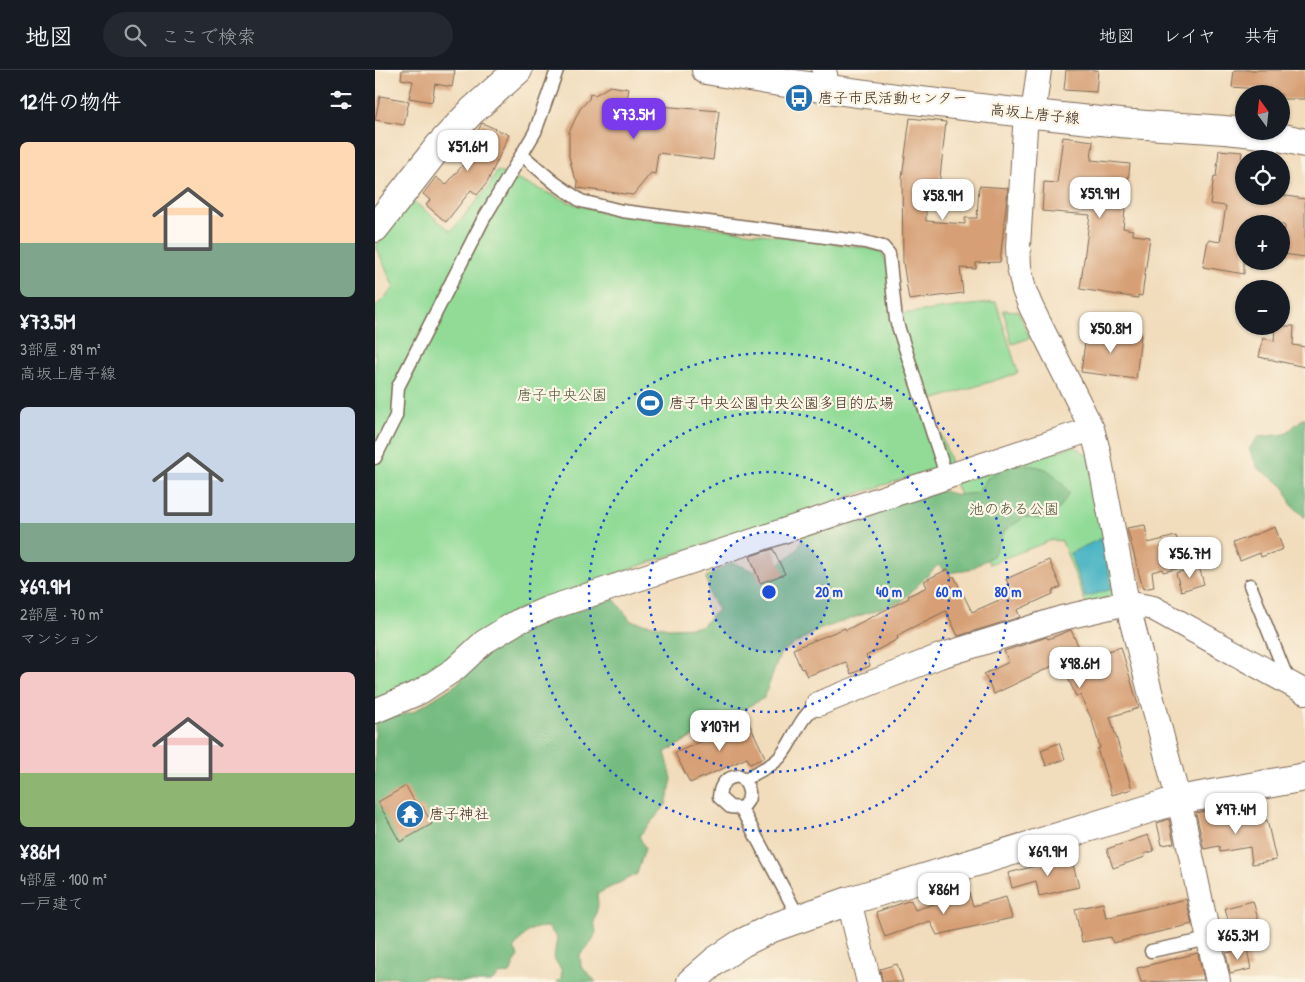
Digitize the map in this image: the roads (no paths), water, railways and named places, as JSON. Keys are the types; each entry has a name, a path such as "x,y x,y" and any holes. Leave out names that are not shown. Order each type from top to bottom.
{"street":[{"path":"375,228 439,146 472,111 518,70"},
{"name":"高坂上唐子線","path":"706,70 826,79 1031,114 1138,125 1222,130 1305,143"},
{"path":"1039,70 1035,100 1025,128 1018,247 1019,267 1024,290 1031,307 1092,429 1127,603 1178,800 1218,982"},
{"path":"375,711 420,692 455,669 484,642 517,622 547,608 1092,429"},
{"path":"818,704 940,656 1062,618 1127,603 1153,608 1300,689"},
{"path":"679,982 691,982 715,961 743,943 773,928 849,901 1178,800 1305,778"},
{"path":"849,901 869,982"}],"lane":[{"path":"375,458 396,416 398,387 483,220 535,132 557,70"},
{"path":"522,155 555,183 581,201 622,212 865,242 883,247 889,254 892,268 896,320 947,478"},
{"path":"1250,586 1284,670 1300,689"},
{"path":"744,781 762,768 774,764 790,742 804,714 818,704"},
{"path":"740,776 749,793 749,800 741,808 730,807 719,797 723,783 732,777 740,776"},
{"path":"741,808 799,918"},
{"path":"1151,951 1209,939"}],"water":[{"path":"1102,538 1112,589 1085,597 1070,553"}],"place":[{"name":"唐子市民活動センター","path":"799,98"},
{"name":"唐子中央公園中央公園多目的広場","path":"650,403"},
{"name":"唐子神社","path":"410,814"}],"park label":[{"name":"唐子中央公園","path":"562,395"},
{"name":"池のある公園","path":"1014,509"}]}
